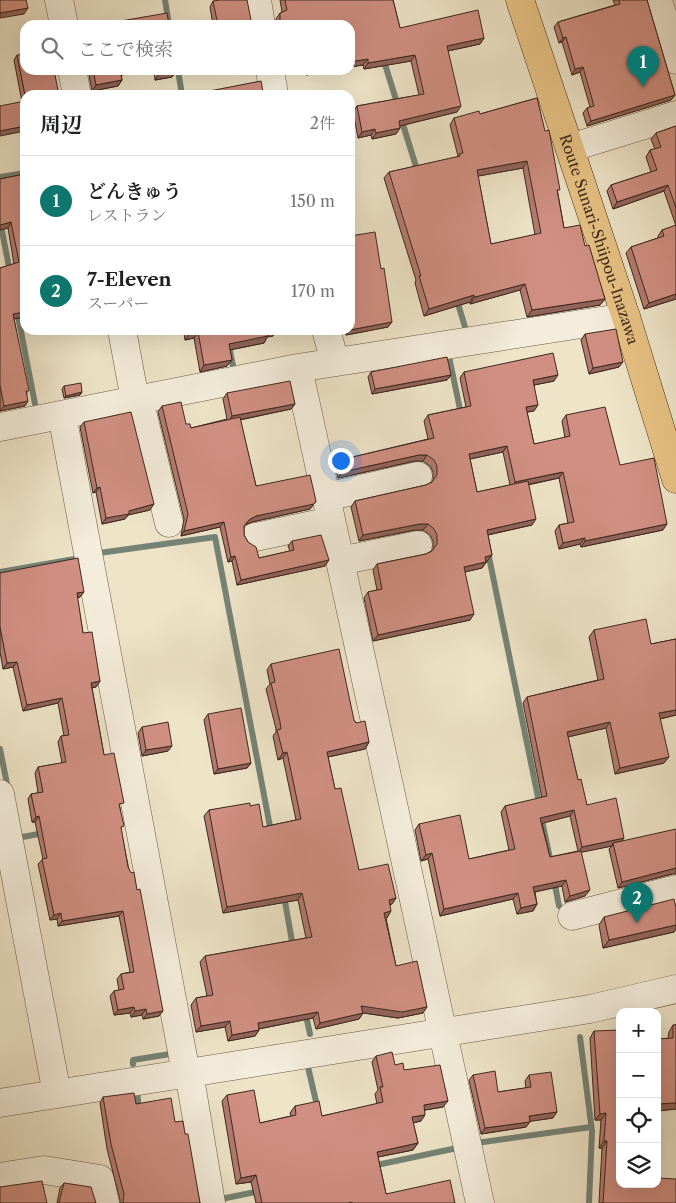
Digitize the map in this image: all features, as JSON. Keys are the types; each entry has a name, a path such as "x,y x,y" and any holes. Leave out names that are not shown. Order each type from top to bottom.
{"main road":[{"name":"Route Sunari-Shiipou-Inazawa","path":"520,0 626,317 669,433 676,479"}],"street":[{"path":"59,0 63,20"},
{"path":"256,0 260,20"},
{"path":"658,0 676,60"},
{"path":"73,75 76,90"},
{"path":"271,75 273,90"},
{"path":"570,148 676,115"},
{"path":"0,427 298,368 626,317"},
{"path":"123,335 137,400 169,523"},
{"path":"327,335 335,362"},
{"path":"298,368 480,1203"},
{"path":"62,414 188,1073 211,1203"},
{"path":"255,537 418,476"},
{"path":"340,561 418,546"},
{"path":"0,794 57,1094"},
{"path":"572,916 676,889"},
{"path":"0,1103 590,1009 676,989"},
{"path":"0,1177 44,1170 100,1179 105,1203"}],"building":[{"path":"0,0 26,0 28,8 0,13"},
{"path":"247,0 251,20 217,20 213,1"},
{"path":"285,0 393,0 400,28 478,10 484,38 447,46 461,106 399,121 400,128 376,133 375,129 362,132 357,106 424,94 415,55 368,63 368,59 355,61 355,20 280,20 280,13 287,10"},
{"path":"619,0 647,0 675,95 591,121 587,108 594,106 583,67 575,69 566,37 563,38 558,22 620,4"},
{"path":"167,13 168,20 127,20"},
{"path":"17,55 20,55 20,70"},
{"path":"21,75 55,75 58,90 24,90"},
{"path":"94,75 121,75 122,80 96,85"},
{"path":"261,81 263,90 215,90"},
{"path":"537,98 545,131 549,130 560,190 557,190 564,228 580,225 585,246 589,245 605,299 532,310 525,284 475,297 474,295 429,309 419,276 421,276 389,172 460,156 459,154 463,153 454,118 479,111 480,114","holes":["527,161 541,233 491,244 477,170"]},
{"path":"20,102 20,127 0,131 0,106"},
{"path":"676,126 676,208 668,185 617,202 611,185 657,170 650,150 661,147 656,133"},
{"path":"20,175 20,313 13,314 29,391 26,391 28,401 4,406 0,385 0,268 19,262 11,222 0,225 0,179"},
{"path":"676,225 676,294 649,303 631,247 664,236 662,230"},
{"path":"375,232 381,269 384,268 392,322 355,329 355,235"},
{"path":"616,329 623,362 593,368 585,334"},
{"path":"199,335 268,335 229,344 232,360 204,365"},
{"path":"553,353 558,375 533,380 538,405 526,407 534,444 570,436 566,415 605,407 620,465 654,458 667,524 585,541 585,538 563,543 559,525 574,522 563,472 515,482 507,446 469,454 477,492 528,481 536,519 487,530 492,555 485,557 486,562 464,567 474,614 378,635 368,592 382,589 377,564 426,554 432,551 437,544 437,535 428,524 420,524 363,535 355,501 426,485 432,482 437,475 437,466 434,460 427,455 419,455 342,472 340,460 434,438 428,415 471,406 464,372"},
{"path":"447,357 451,375 375,389 371,372"},
{"path":"290,381 295,404 232,416 227,393"},
{"path":"81,383 82,392 66,396 64,386"},
{"path":"181,402 186,424 190,424 191,428 240,417 256,486 310,475 316,501 314,504 256,516 244,526 244,535 248,542 256,547 259,558 294,550 292,541 321,535 329,560 241,580 235,556 231,557 224,522 184,531 188,514 162,406"},
{"path":"131,412 154,504 129,511 129,514 106,518 100,487 97,488 84,422"},
{"path":"78,558 84,592 77,593 83,633 92,632 100,681 91,683 104,755 114,753 124,803 119,804 124,826 121,827 128,867 131,873 134,872 137,890 140,889 163,1011 147,1014 146,1009 135,1011 134,1007 118,1010 114,991 124,989 121,974 134,972 123,911 62,921 61,913 54,915 42,859 47,858 39,816 36,817 31,794 43,792 38,767 66,762 61,736 69,735 62,698 27,705 17,662 7,663 0,627 0,573"},
{"path":"646,619 651,644 676,639 676,710 659,713 669,757 620,768 610,722 567,732 578,780 581,779 587,805 616,798 624,838 582,847 574,810 540,818 550,857 581,851 590,890 570,896 566,880 533,887 537,904 521,908 518,893 444,909 432,853 426,855 419,824 460,815 469,859 515,849 505,806 547,796 527,697 604,679 594,630"},
{"path":"339,649 354,720 356,723 365,721 369,742 327,752 335,789 341,788 359,870 388,864 396,898 389,900 391,911 384,913 396,966 417,961 427,1007 402,1012 361,1006 363,1013 320,1023 318,1012 258,1023 259,1030 232,1035 230,1021 201,1026 196,998 213,995 205,956 312,937 302,893 227,907 209,810 250,803 250,806 259,804 263,827 301,819 287,752 283,753 277,730 281,729 271,683 275,682 271,664"},
{"path":"241,708 251,763 218,769 208,714"},
{"path":"168,722 172,746 146,750 142,727"},
{"path":"676,829 676,868 622,882 613,843"},
{"path":"674,899 676,925 609,940 604,917"},
{"path":"673,1025 676,1025 676,1103 661,1104 661,1039 673,1038"},
{"path":"616,1030 616,1188 661,1188 661,1178 676,1179 676,1203 603,1203 607,1141 604,1141 606,1113 600,1114 594,1031"},
{"path":"392,1052 395,1065 403,1063 404,1070 440,1065 448,1101 424,1105 425,1115 412,1117 418,1143 377,1152 386,1194 450,1180 455,1203 262,1203 256,1175 241,1178 227,1095 254,1090 260,1123 296,1115 295,1106 319,1101 322,1116 383,1102 380,1087 383,1087 376,1056"},
{"path":"495,1071 498,1092 531,1087 529,1075 551,1072 557,1112 529,1116 530,1122 485,1128 473,1075"},
{"path":"134,1093 136,1104 171,1098 175,1122 183,1121 185,1134 188,1134 200,1203 123,1203 124,1194 111,1144 103,1097"},
{"path":"42,1181 47,1203 0,1203 0,1187"},
{"path":"64,1183 91,1187 96,1203 59,1203"}],"waterway":[{"path":"165,0 168,20"},
{"path":"383,58 398,106"},
{"path":"179,75 181,90"},
{"path":"401,118 418,173"},
{"path":"0,177 20,174"},
{"path":"0,221 10,272"},
{"path":"456,297 465,327"},
{"path":"17,311 20,326"},
{"path":"22,335 36,409"},
{"path":"227,335 234,371"},
{"path":"448,352 461,414"},
{"path":"100,558 99,553 215,537 271,832"},
{"path":"488,552 540,807"},
{"path":"0,572 80,558 80,556"},
{"path":"0,749 8,789"},
{"path":"541,816 551,863"},
{"path":"17,838 44,833"},
{"path":"554,880 559,906"},
{"path":"284,896 293,947"},
{"path":"305,1011 310,1034"},
{"path":"580,1037 592,1131 589,1203"},
{"path":"133,1064 133,1060 170,1054"},
{"path":"308,1067 318,1110"},
{"path":"137,1090 139,1111"},
{"path":"476,1143 591,1127"},
{"path":"372,1166 457,1148"},
{"path":"221,1199 260,1191"}],"place":[{"name":"どんきゅう","path":"643,87"},
{"name":"7-Eleven","path":"637,923"}]}
